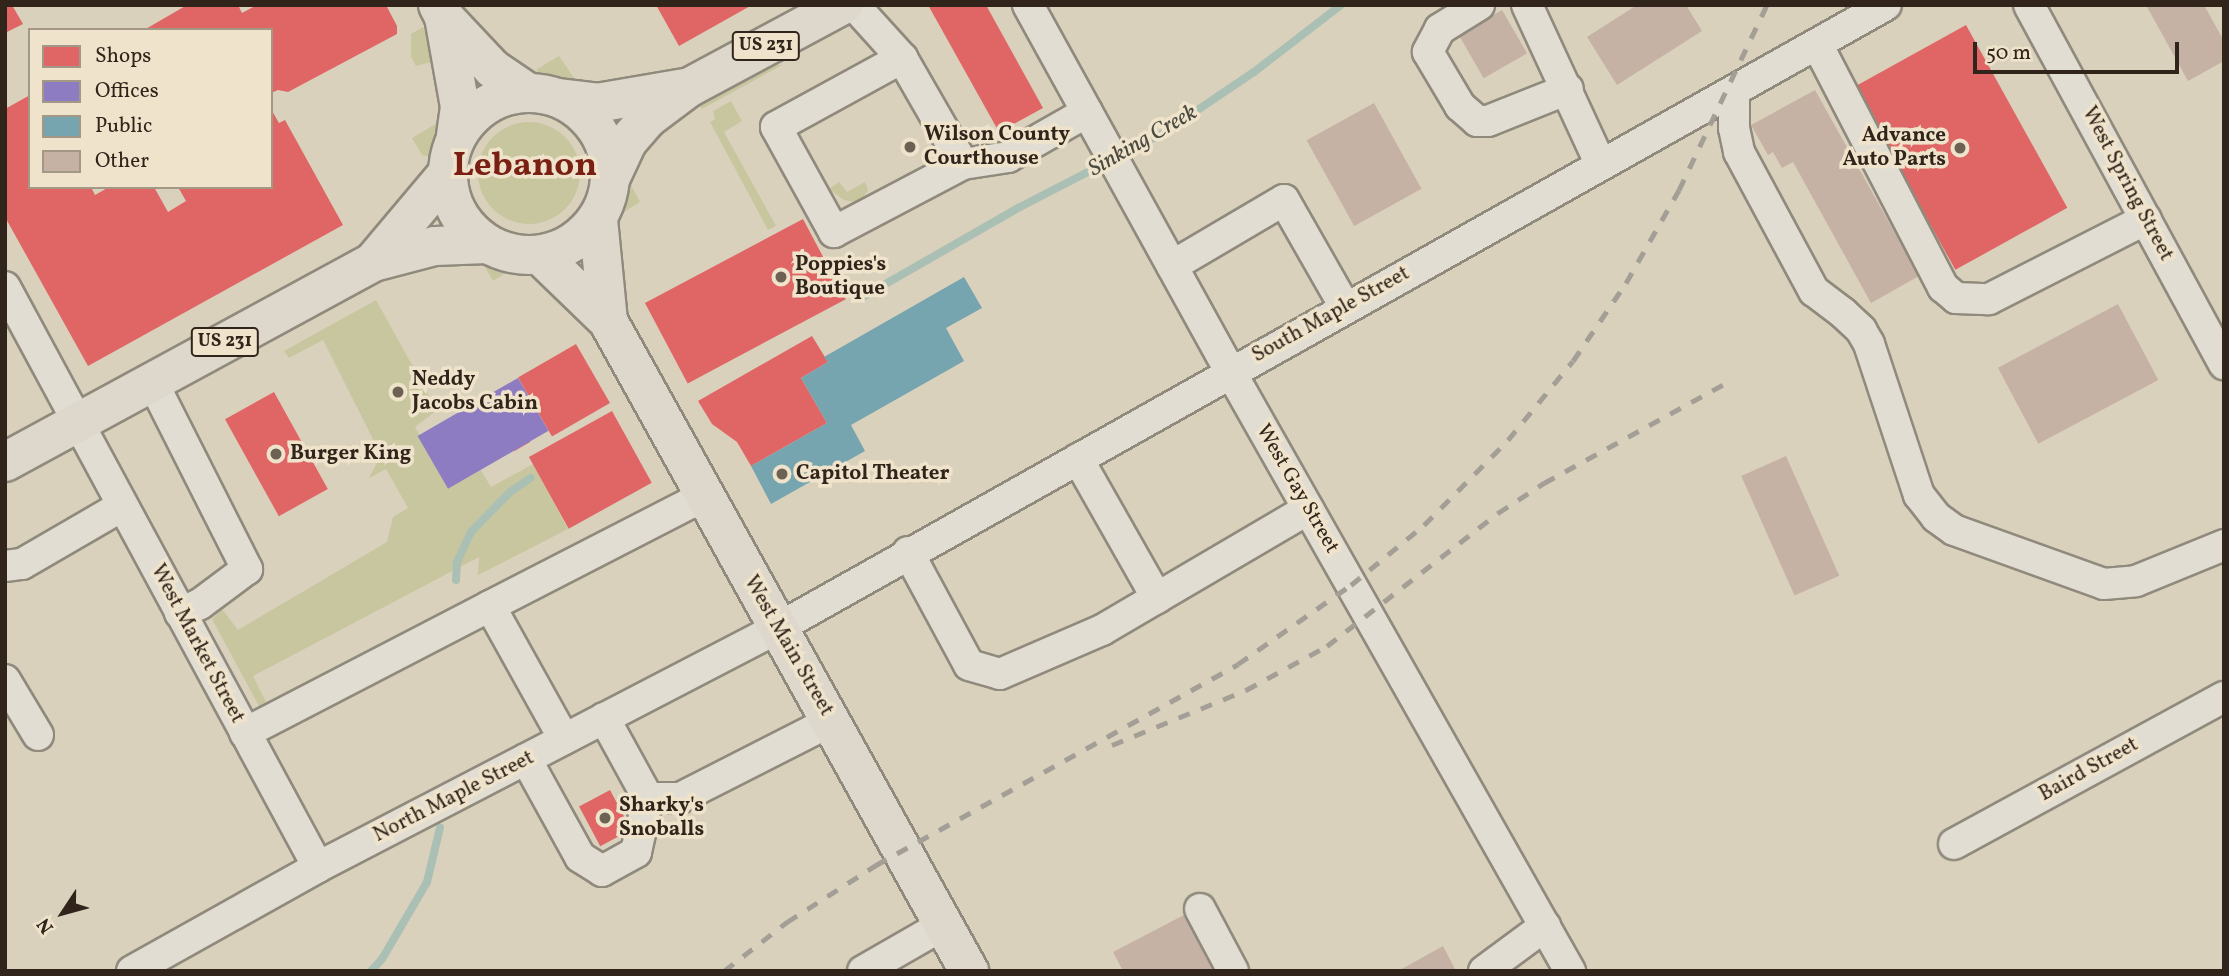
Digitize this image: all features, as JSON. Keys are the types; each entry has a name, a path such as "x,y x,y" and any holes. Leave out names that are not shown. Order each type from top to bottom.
{"main road":[{"name":"US 231","path":"447,174 458,214 471,231 487,244 504,252 540,255 573,243 597,219 607,199 611,177 628,141 648,118 688,88 843,5"},
{"path":"441,11 493,69 543,95 597,103 688,88"},
{"path":"441,11 460,107 456,137"},
{"name":"US 231","path":"373,262 447,174 456,137 478,110 510,94 543,95 581,111 597,130 608,153 611,177"},
{"name":"West Main Street","path":"597,219 608,321"},
{"name":"US 231","path":"9,451 76,421 373,262 435,246 487,244"},
{"name":"West Main Street","path":"540,255 608,321 969,971"}],"street":[{"path":"855,5 902,58 963,164"},
{"name":"West Gay Street","path":"1028,5 1230,371 1570,971"},
{"path":"1479,5 1440,29 1429,52 1460,106 1477,121 1488,121 1568,89"},
{"path":"1527,5 1601,165"},
{"name":"South Maple Street","path":"778,628 908,552 1885,5"},
{"name":"West Spring Street","path":"2029,5 2220,349"},
{"path":"1816,44 1943,287 1956,298 1989,299 2146,219"},
{"path":"902,58 776,127 834,232 963,164 1008,157 1087,112"},
{"path":"1734,91 1734,128 1740,152 1814,291 1861,330 1869,344 1919,495 1936,517 1954,530 2104,584 2136,581 2224,545"},
{"path":"1172,266 1284,200 1346,307"},
{"name":"West Market Street","path":"9,302 318,867"},
{"path":"152,381 247,569 201,604 180,613"},
{"path":"1078,459 1157,598"},
{"path":"245,733 704,495"},
{"path":"5,566 22,564 122,506"},
{"path":"908,552 969,665 1000,674 1102,630 1308,509"},
{"path":"490,606 564,739"},
{"name":"North Maple Street","path":"132,971 318,867 778,628"},
{"path":"5,680 38,735"},
{"name":"Baird Street","path":"1954,844 2224,697"},
{"path":"526,759 580,858 602,871 636,852 648,798 604,718"},
{"path":"648,798 680,798 831,721"},
{"path":"1200,909 1233,971"},
{"path":"863,971 943,925"},
{"path":"1483,971 1545,926"}],"shaded area":[{"path":"423,27 439,60 416,66 411,57 411,34"},
{"path":"559,56 578,84 575,88 555,79 536,77 537,69"},
{"path":"766,64 782,65 702,109 697,102"},
{"path":"731,101 742,121 724,132 776,226 768,230 710,122 715,119 713,111"},
{"path":"442,120 434,158 422,155 412,138"},
{"path":"529,122 548,126 565,137 576,154 580,173 576,192 565,209 548,220 529,224 510,220 493,209 482,192 478,173 482,154 493,137 510,126"},
{"path":"839,182 847,192 865,182 868,190 863,198 854,202 844,200 829,189"},
{"path":"624,183 631,185 640,202 621,214 615,222 613,221"},
{"path":"473,257 512,269 493,281 484,265"},
{"path":"376,300 437,410 415,427 449,488 481,470 491,487 533,464 568,529 478,575 479,557 253,676 266,702 259,706 212,619 222,609 238,630 387,542 393,517 408,508 386,469 369,478 381,455 323,340 289,358 284,351"}],"building: Shops":[{"path":"5,5 12,5 23,24 5,33"},
{"path":"187,5 238,5 242,13 257,5 386,5 397,26 397,34 288,92 273,92 273,28 147,28"},
{"path":"656,5 752,5 679,46"},
{"path":"928,5 986,5 1043,108 999,132"},
{"name":"Advance Auto Parts","path":"1966,25 2067,208 1955,270 1854,87"},
{"path":"28,96 28,189 92,189 95,195 106,189 155,189 168,212 186,201 179,189 273,189 273,112 279,123 285,120 343,225 88,366 5,217 5,109"},
{"path":"803,219 846,299 688,383 645,303"},
{"path":"812,336 828,362 801,378 827,423 751,466 737,442 712,424 698,401"},
{"path":"576,344 610,403 552,436 518,378"},
{"path":"500,389 530,442 514,451 484,399"},
{"name":"Burger King","path":"274,392 328,489 279,516 225,419"},
{"path":"612,411 652,483 569,529 529,457"},
{"name":"Sharky's Snoballs","path":"610,790 631,830 600,846 579,806"}],"building: Offices":[{"path":"518,378 548,431 448,489 418,436"}],"building: Public":[{"path":"964,277 982,308 946,328 964,361 851,425 865,451 771,504 751,466 827,423 801,378 828,362 824,357"}],"building: Other":[{"path":"1637,5 1686,5 1702,31 1617,85 1587,37"},
{"path":"2146,5 2204,5 2224,41 2224,61 2188,81"},
{"path":"1502,10 1527,53 1484,78 1459,35"},
{"path":"1815,90 1919,276 1871,303 1793,162 1782,168 1773,152 1768,155 1751,125"},
{"path":"1374,103 1422,189 1354,226 1307,140"},
{"path":"2118,304 2158,380 2038,444 1998,368"},
{"path":"1786,456 1839,576 1795,596 1741,476"},
{"path":"1184,915 1213,971 1123,971 1113,952"},
{"path":"1443,946 1456,971 1398,971"}],"waterway":[{"name":"Sinking Creek","path":"861,298 1020,207 1165,132 1254,72 1341,5"},
{"name":"Sinking Creek","path":"456,580 457,562 471,532 510,492 531,478"},
{"name":"Sinking Creek","path":"371,971 382,959 427,882 440,828"}],"railway":[{"path":"724,971 787,922 876,865 1238,664 1351,585 1424,525 1508,440 1573,361 1626,283 1679,190 1767,5"},
{"path":"1112,745 1246,690 1327,646 1498,513 1544,483 1728,382"}],"place":[{"name":"Wilson County Courthouse","path":"910,147"},
{"name":"Advance Auto Parts","path":"1960,148"},
{"name":"Poppies's Boutique","path":"781,277"},
{"name":"Neddy Jacobs Cabin","path":"398,392"},
{"name":"Burger King","path":"276,454"},
{"name":"Capitol Theater","path":"782,474"},
{"name":"Sharky's Snoballs","path":"605,818"}],"district":[{"name":"Lebanon","path":"525,166"}]}
